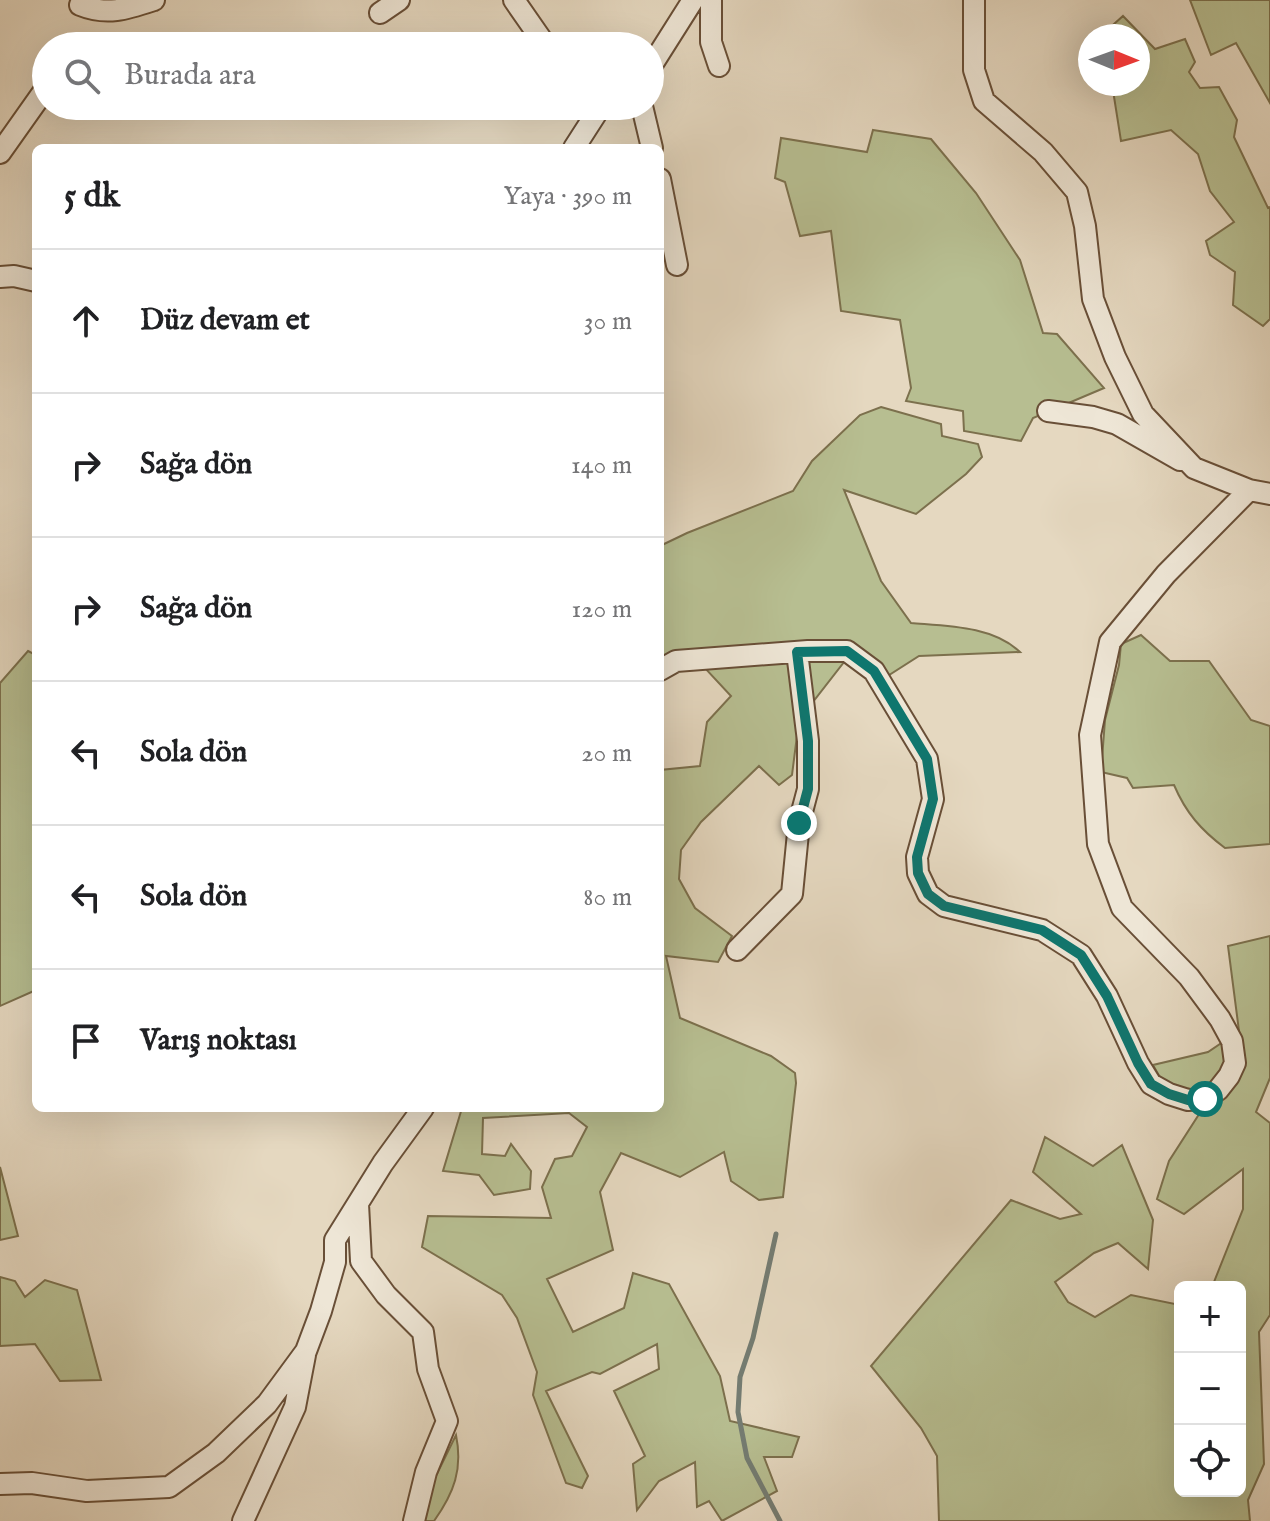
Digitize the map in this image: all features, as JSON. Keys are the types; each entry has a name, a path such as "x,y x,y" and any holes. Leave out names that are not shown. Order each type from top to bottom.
{"street":[{"path":"80,5 94,11 118,12 154,0"},
{"path":"380,13 399,0"},
{"path":"514,0 532,32"},
{"path":"664,46 693,0"},
{"path":"711,0 711,42 719,66"},
{"path":"974,0 974,70 984,101 1043,152 1077,192 1085,226 1093,299 1115,357 1143,414 1194,468"},
{"path":"0,153 32,108"},
{"path":"577,144 592,120"},
{"path":"645,120 651,144"},
{"path":"664,199 677,265"},
{"path":"0,277 32,280"},
{"path":"1048,411 1093,417 1117,424 1194,468 1249,490 1270,494"},
{"path":"664,668 676,661 847,651 874,671 927,759 933,799 917,857 918,873 928,894 944,906 1042,930 1081,955 1107,996 1151,1084 1188,1100 1205,1099 1218,1090 1229,1076 1235,1063 1232,1041 1189,977 1122,908 1098,844 1090,735 1110,642 1166,574 1249,490"},
{"path":"737,950 792,894 799,823 808,789 808,741 797,652"},
{"path":"243,1521 295,1407 306,1351 335,1262 335,1240 420,1112"},
{"path":"358,1204 361,1261 386,1295 423,1332 428,1369 447,1421 426,1472 414,1521"},
{"path":"0,1484 32,1483 87,1491 169,1487 216,1453 267,1404 306,1351"}],"green space":[{"path":"1190,0 1270,0 1270,103 1236,43 1211,55"},
{"path":"1123,16 1131,24 1114,24"},
{"path":"1185,39 1195,62 1189,72 1200,88 1219,87 1237,120 1234,137 1270,207 1270,319 1263,326 1233,305 1235,272 1210,255 1206,241 1234,222 1210,191 1198,154 1171,130 1121,141 1114,96 1150,96 1150,44 1155,49"},
{"path":"873,130 931,139 976,193 1020,260 1043,333 1057,334 1104,388 1033,418 1021,441 964,431 963,411 906,401 911,388 900,320 841,311 831,231 800,236 785,182 775,178 781,138 867,152"},
{"path":"881,407 941,424 942,436 978,444 982,457 966,474 916,514 844,490 881,581 911,623 983,632 1009,643 1020,652 919,656 886,677 855,648 799,720 792,775 779,785 759,766 701,822 681,850 679,879 695,908 732,936 718,962 666,956 680,1018 771,1056 795,1073 783,1197 759,1200 731,1181 724,1152 680,1177 621,1153 600,1192 613,1250 547,1279 573,1332 624,1308 633,1273 669,1284 720,1376 730,1421 799,1437 792,1457 764,1457 777,1491 722,1521 709,1501 697,1507 695,1462 659,1481 637,1510 633,1464 645,1456 614,1391 659,1369 657,1344 600,1374 592,1372 546,1391 588,1476 582,1488 566,1483 533,1395 537,1372 517,1318 502,1295 422,1247 428,1216 551,1218 542,1187 555,1159 572,1156 587,1127 569,1113 483,1118 482,1154 505,1156 511,1144 531,1171 530,1189 494,1195 479,1175 443,1171 461,1112 664,1112 664,770 700,766 707,722 731,696 705,668 664,655 664,544 793,491 812,461 860,415"},
{"path":"1141,635 1170,661 1209,661 1251,720 1270,726 1270,844 1225,848 1195,820 1174,785 1133,788 1127,778 1101,772 1105,720 1121,644"},
{"path":"28,651 32,653 32,992 0,1006 0,683"},
{"path":"1270,936 1270,1078 1256,1112 1270,1123 1270,1315 1259,1332 1264,1464 1248,1500 1250,1521 939,1521 937,1456 921,1428 871,1366 1011,1200 1060,1219 1081,1214 1033,1172 1045,1137 1093,1166 1122,1145 1153,1220 1148,1269 1118,1243 1094,1253 1055,1282 1068,1302 1095,1317 1131,1295 1174,1304 1174,1497 1246,1497 1246,1281 1214,1281 1243,1209 1243,1169 1184,1214 1157,1199 1169,1161 1203,1108 1162,1081 1153,1065 1208,1052 1239,1031 1228,946"},
{"path":"0,1167 18,1236 0,1240"},
{"path":"0,1277 15,1281 25,1297 45,1280 77,1290 101,1380 60,1381 35,1344 0,1346"},
{"path":"456,1435 458,1459 452,1490 434,1521 421,1521 432,1484"}],"waterway":[{"path":"776,1234 753,1338 740,1377 738,1412 747,1458 780,1521"}],"route":[{"path":"799,823 808,789 808,741 797,652 847,651 874,671 927,759 933,799 917,857 918,873 928,894 944,906 1042,930 1081,955 1107,996 1151,1084 1188,1100 1205,1099"}]}
